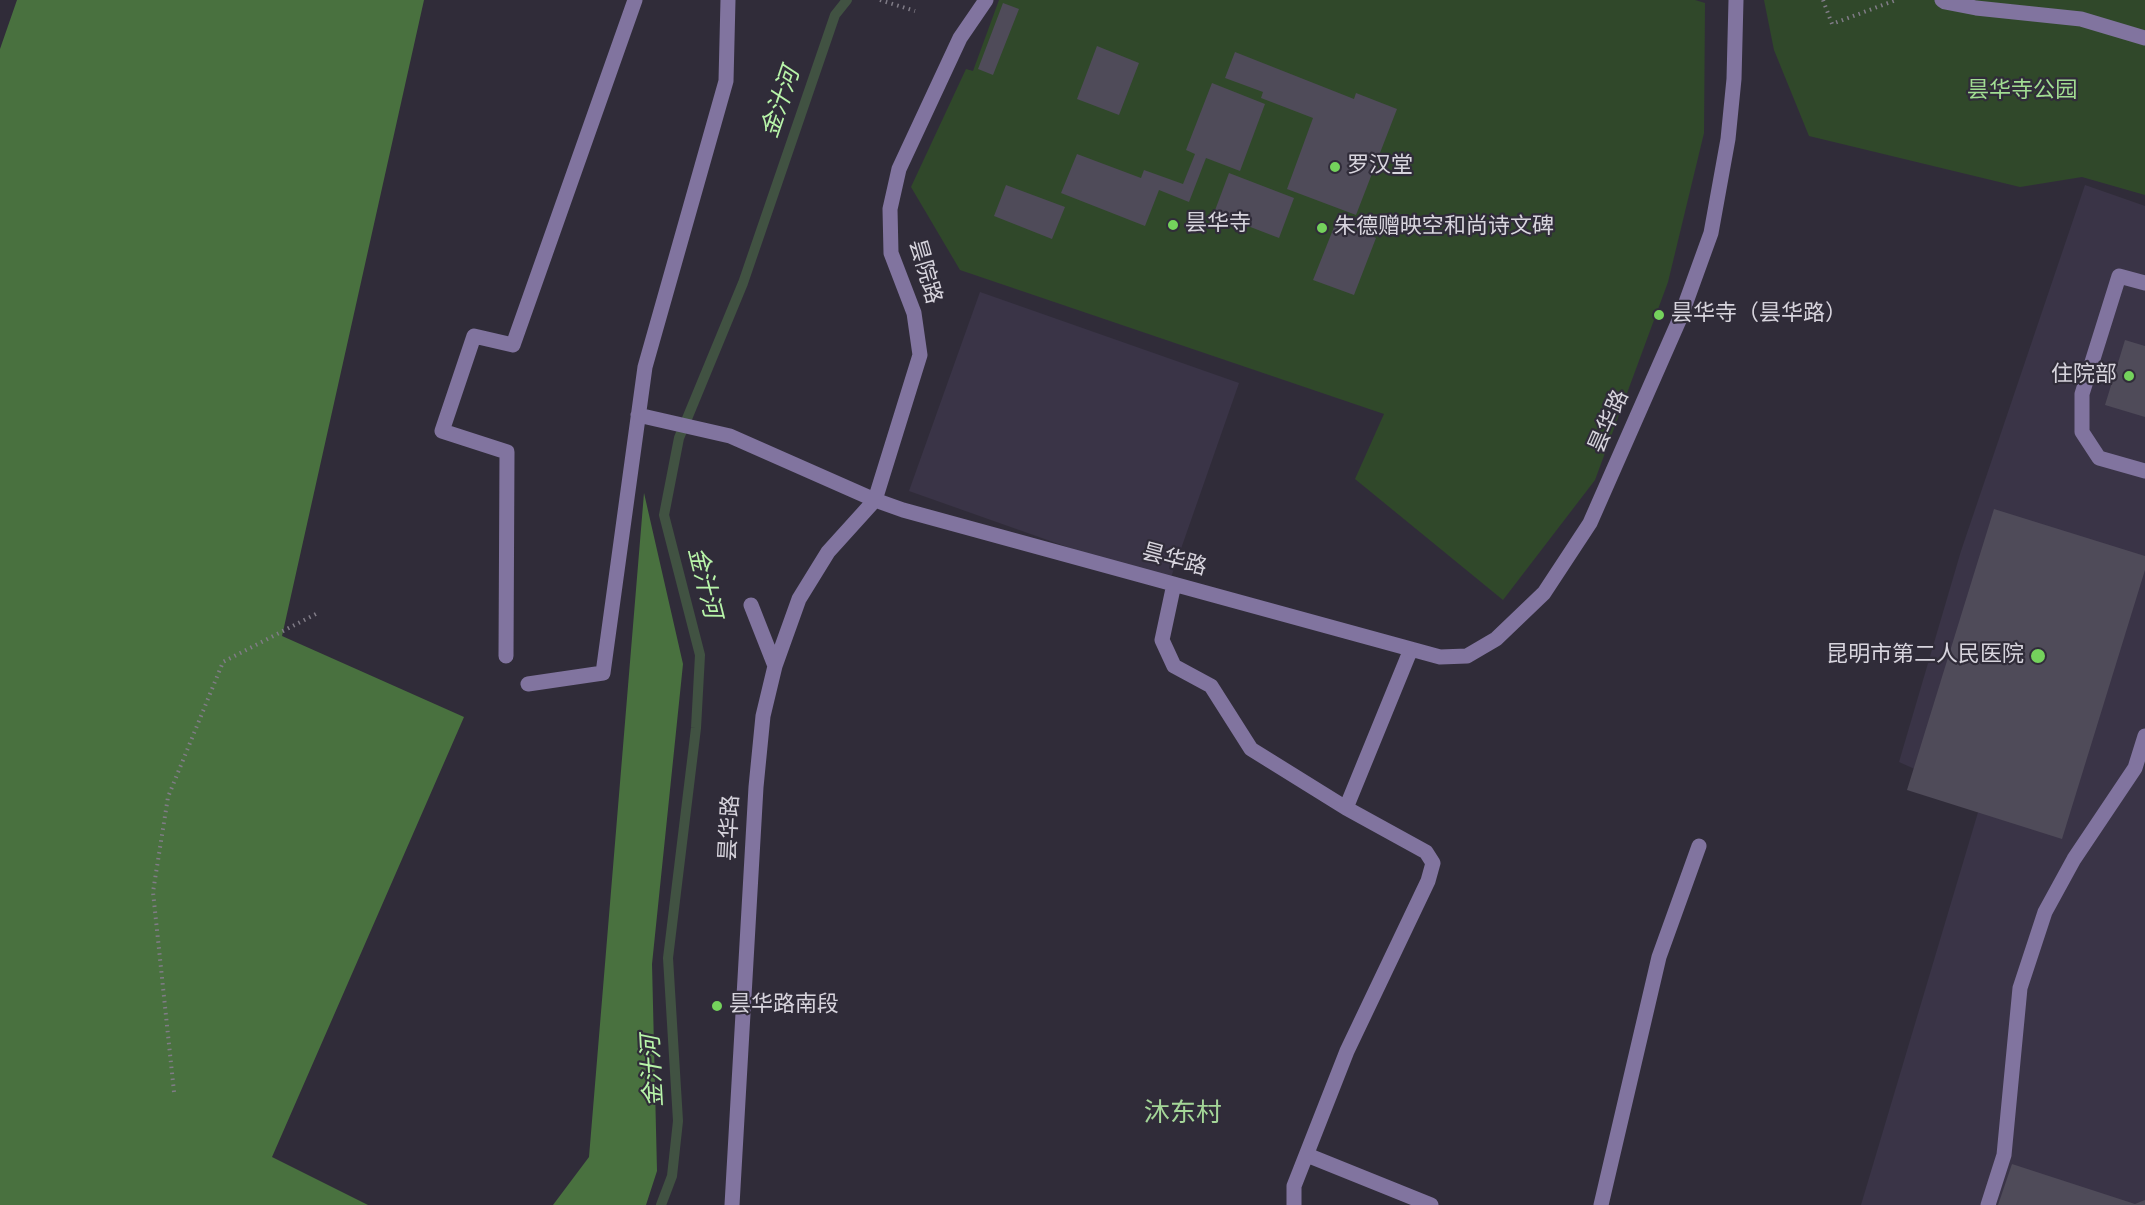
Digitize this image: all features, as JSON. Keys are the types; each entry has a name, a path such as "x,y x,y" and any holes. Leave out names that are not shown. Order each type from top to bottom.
{"street":[{"path":"506,657 507,452 442,431 474,336 513,345 635,0"},
{"path":"528,684 603,673 645,367 726,81 728,0"},
{"name":"昙院路","path":"875,500 920,355 914,313 891,253 890,209 899,170 904,159 960,38 986,0"},
{"name":"昙华路","path":"732,1205 756,787 763,716 775,666 799,598 828,552 875,500 903,510 1440,657 1467,656 1496,639 1544,593 1590,524 1681,316 1711,233 1728,139 1734,79 1736,0"},
{"path":"1942,0 1976,8 2081,19 2145,39"},
{"path":"2145,283 2119,276 2082,394 2082,432 2099,458 2145,471"},
{"path":"638,415 730,436 875,500"},
{"path":"1174,584 1162,640 1173,666 1211,686 1251,749 1346,808 1426,852 1433,863 1428,880 1347,1051 1294,1186 1294,1205"},
{"path":"751,605 775,666"},
{"path":"1346,808 1411,649"},
{"path":"1988,1205 2004,1155 2020,988 2045,912 2074,859 2135,768 2145,736"},
{"path":"1601,1205 1659,957 1700,846"},
{"path":"1307,1155 1431,1205"}],"path":[{"path":"880,0 915,11"},
{"path":"1823,0 1832,24 1896,0"},
{"path":"174,1092 153,892 168,797 223,662 316,614"}],"shaded area":[{"name":"昆明市第二人民医院","path":"2085,185 2145,206 2145,1205 1861,1205 1982,799 1899,762 1961,551"},
{"path":"980,292 1239,383 1169,583 909,491"}],"green space":[{"path":"17,0 424,0 282,636 464,717 272,1157 368,1205 0,1205 0,49"},
{"path":"999,0 1695,0 1705,3 1704,133 1668,282 1595,480 1503,600 1355,479 1384,414 960,270 911,187 966,69 973,71"},
{"name":"昙华寺公园","path":"1764,0 2145,0 2145,195 2082,177 2020,187 1809,136 1774,50"},
{"path":"644,493 683,664 652,964 657,1171 646,1205 553,1205 589,1157"}],"building":[{"path":"1003,3 1019,9 993,75 978,69"},
{"path":"1097,46 1139,63 1119,115 1077,99"},
{"path":"1235,52 1354,99 1356,93 1397,109 1356,215 1287,189 1313,118 1261,98 1263,92 1225,78"},
{"path":"1212,83 1265,104 1240,171 1206,158 1189,202 1159,190 1145,226 1061,193 1077,154 1141,178 1144,170 1183,184 1195,154 1186,150"},
{"path":"1229,173 1294,198 1279,238 1214,213"},
{"path":"1006,185 1065,207 1052,239 994,216"},
{"path":"1336,222 1376,238 1354,295 1313,280"},
{"name":"住院部","path":"2125,340 2145,346 2145,417 2105,405"},
{"path":"1994,509 2145,556 2145,570 2062,839 1907,790"},
{"path":"2012,1164 2135,1204 2145,1200 2145,1205 1998,1205"}],"waterway":[{"name":"金汁河","path":"661,1205 672,1176 678,1121 668,958 696,728 700,655 664,515 679,438 743,283 835,15 847,0"}],"place":[{"name":"罗汉堂","path":"1335,167"},
{"name":"昙华寺","path":"1173,225"},
{"name":"朱德赠映空和尚诗文碑","path":"1322,228"},
{"name":"昙华寺（昙华路）","path":"1659,315"},
{"name":"住院部","path":"2129,376"},
{"name":"昆明市第二人民医院","path":"2038,656"},
{"name":"昙华路南段","path":"717,1006"}],"district":[{"name":"沐东村","path":"1183,1115"}]}
